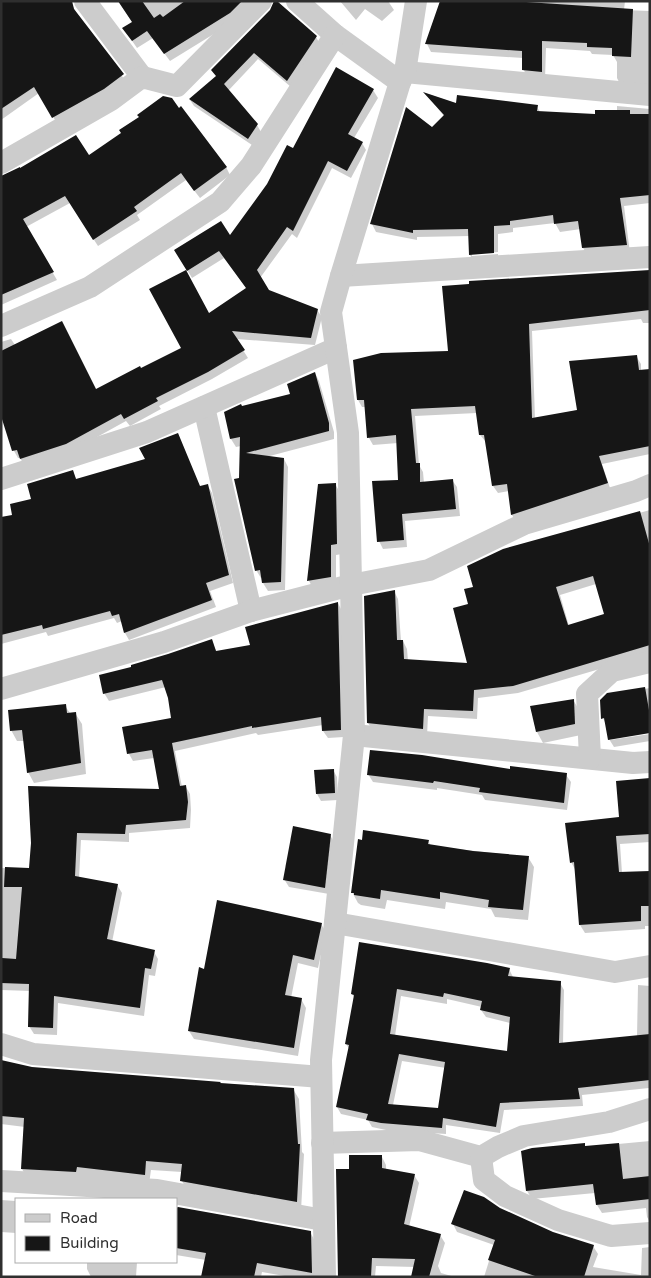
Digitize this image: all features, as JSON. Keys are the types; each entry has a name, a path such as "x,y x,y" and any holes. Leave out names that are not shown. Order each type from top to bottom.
{"street":[{"path":"85,1 142,77 177,86 261,1"},
{"path":"297,1 334,35 403,77 650,95"},
{"path":"325,1277 321,1060 354,735 348,433 331,312 340,276 403,77 416,1"},
{"path":"1,326 90,287 220,202 250,166 334,35"},
{"path":"1,163 111,100 142,77"},
{"path":"340,276 650,257"},
{"path":"1,479 147,432 336,348"},
{"path":"204,407 252,611"},
{"path":"1,689 164,642 252,611 351,585 428,570 524,524 636,491 650,485"},
{"path":"590,758 587,694 612,671 650,662"},
{"path":"354,735 633,763 650,762"},
{"path":"335,923 615,972 650,966"},
{"path":"1,1044 33,1054 321,1077"},
{"path":"322,1143 419,1140 481,1157 498,1147 524,1136 609,1122 650,1109"},
{"path":"481,1157 484,1180 505,1196 558,1220 611,1236 650,1233"},
{"path":"1,1181 156,1190 323,1220"}],"building":[{"path":"1,1 72,1 74,9 124,74 104,89 52,118 34,87 1,109"},
{"path":"118,1 142,1 154,18 160,14 163,17 185,1 242,1 230,13 164,54 147,31 132,41 122,28 132,22"},
{"path":"274,1 277,1 317,36 287,81 254,53 224,84 258,124 248,139 189,99 216,76 211,70 270,10"},
{"path":"440,1 511,1 633,9 631,57 612,56 612,48 587,47 587,43 542,41 542,72 522,70 522,51 425,44"},
{"path":"336,67 374,89 348,134 363,142 347,171 328,161 293,231 287,227 257,270 269,290 318,309 311,338 232,331 245,350 208,372 156,398 158,401 124,419 121,414 66,444 20,459 17,450 12,451 1,416 1,351 62,321 96,389 140,366 141,368 181,348 149,289 186,270 209,313 246,288 219,251 187,271 174,250 221,221 230,235 267,184 287,145 293,148"},
{"path":"423,92 456,103 457,95 538,105 537,111 595,114 595,110 630,110 630,114 650,114 650,195 620,198 627,245 582,248 578,221 554,224 553,215 510,221 510,225 494,226 494,253 469,255 468,229 413,230 413,233 370,224 406,107 432,127 444,115"},
{"path":"163,96 172,98 179,108 181,106 227,167 194,191 181,173 134,207 137,211 93,240 65,196 23,219 54,272 1,295 1,176 20,168 76,135 89,155 121,133 119,130 139,117 137,115"},
{"path":"650,270 650,310 529,324 532,418 577,410 569,361 637,355 639,370 650,369 650,446 599,456 608,483 511,515 507,484 492,486 484,435 479,435 475,406 411,409 416,463 420,463 420,482 453,479 456,509 402,514 404,540 377,542 372,481 398,480 396,435 367,438 364,400 357,400 353,360 381,353 448,351 442,286 469,284 469,281"},
{"path":"315,372 329,423 329,431 246,453 284,458 281,582 262,583 260,570 255,571 234,479 239,478 240,437 230,439 224,412 241,404 242,406 290,394 287,384"},
{"path":"178,433 200,486 208,484 229,575 206,583 212,600 124,633 119,614 112,616 110,611 43,629 42,625 1,635 1,517 12,515 10,504 31,499 27,484 73,470 76,479 145,459 139,448"},
{"path":"336,483 337,544 331,545 331,577 307,581 318,484"},
{"path":"640,511 650,547 650,645 513,686 474,690 473,711 424,709 423,729 367,723 364,596 395,590 397,640 403,640 404,659 467,663 453,608 468,604 464,589 473,587 467,566 503,549","holes":["593,576 604,614 568,625 556,587"]},
{"path":"338,602 341,730 322,731 321,717 252,728 252,726 172,743 180,786 186,785 188,802 186,820 126,825 125,834 77,833 75,876 118,884 107,939 155,950 151,969 145,968 140,1008 54,996 53,1028 28,1027 29,984 1,983 2,958 16,959 22,887 4,887 5,867 29,868 31,843 28,786 159,789 152,750 127,754 122,727 171,718 168,698 162,680 103,694 99,675 131,667 131,665 212,639 216,651 250,645 245,627"},
{"path":"645,687 650,716 650,733 608,740 604,718 601,719 600,700 607,693"},
{"path":"574,699 575,724 536,732 530,706"},
{"path":"66,704 67,713 76,712 81,763 27,773 22,730 10,731 8,710"},
{"path":"370,750 422,755 510,769 510,766 567,773 564,803 479,792 480,788 434,781 433,783 367,775"},
{"path":"334,769 335,793 316,794 314,770"},
{"path":"650,778 650,834 616,836 619,872 650,871 650,906 641,906 641,921 579,925 574,862 570,863 565,823 619,817 616,781"},
{"path":"293,826 331,834 325,888 283,880"},
{"path":"363,830 429,840 428,844 473,851 529,856 523,910 488,907 489,900 440,892 440,899 381,890 380,899 354,895 354,893 351,893 358,839 362,840"},
{"path":"217,900 322,923 314,960 293,955 285,995 302,998 294,1048 188,1031 199,967 204,969"},
{"path":"359,942 510,968 508,976 561,981 559,1043 650,1034 650,1080 578,1088 580,1099 500,1103 496,1127 443,1118 442,1128 366,1120 368,1114 336,1107 349,1045 345,1044 354,995 351,994","holes":["397,989 443,997 444,993 482,1001 480,1010 510,1017 507,1051 390,1034","399,1054 445,1062 438,1108 388,1104"]},
{"path":"1,1060 32,1067 294,1088 298,1144 300,1144 297,1202 180,1181 182,1164 146,1161 145,1175 77,1167 76,1172 21,1169 24,1118 1,1116"},
{"path":"585,1143 585,1146 619,1143 623,1179 650,1176 650,1199 596,1205 593,1184 526,1191 521,1151 532,1148"},
{"path":"349,1155 382,1155 382,1168 415,1174 404,1224 441,1234 429,1277 411,1277 415,1259 372,1258 371,1277 338,1277 336,1169 349,1169"},
{"path":"464,1190 484,1197 500,1208 553,1232 594,1245 584,1277 538,1277 488,1260 495,1240 451,1224"},
{"path":"178,1207 311,1231 312,1273 257,1263 254,1277 201,1277 206,1253 178,1248"}]}
